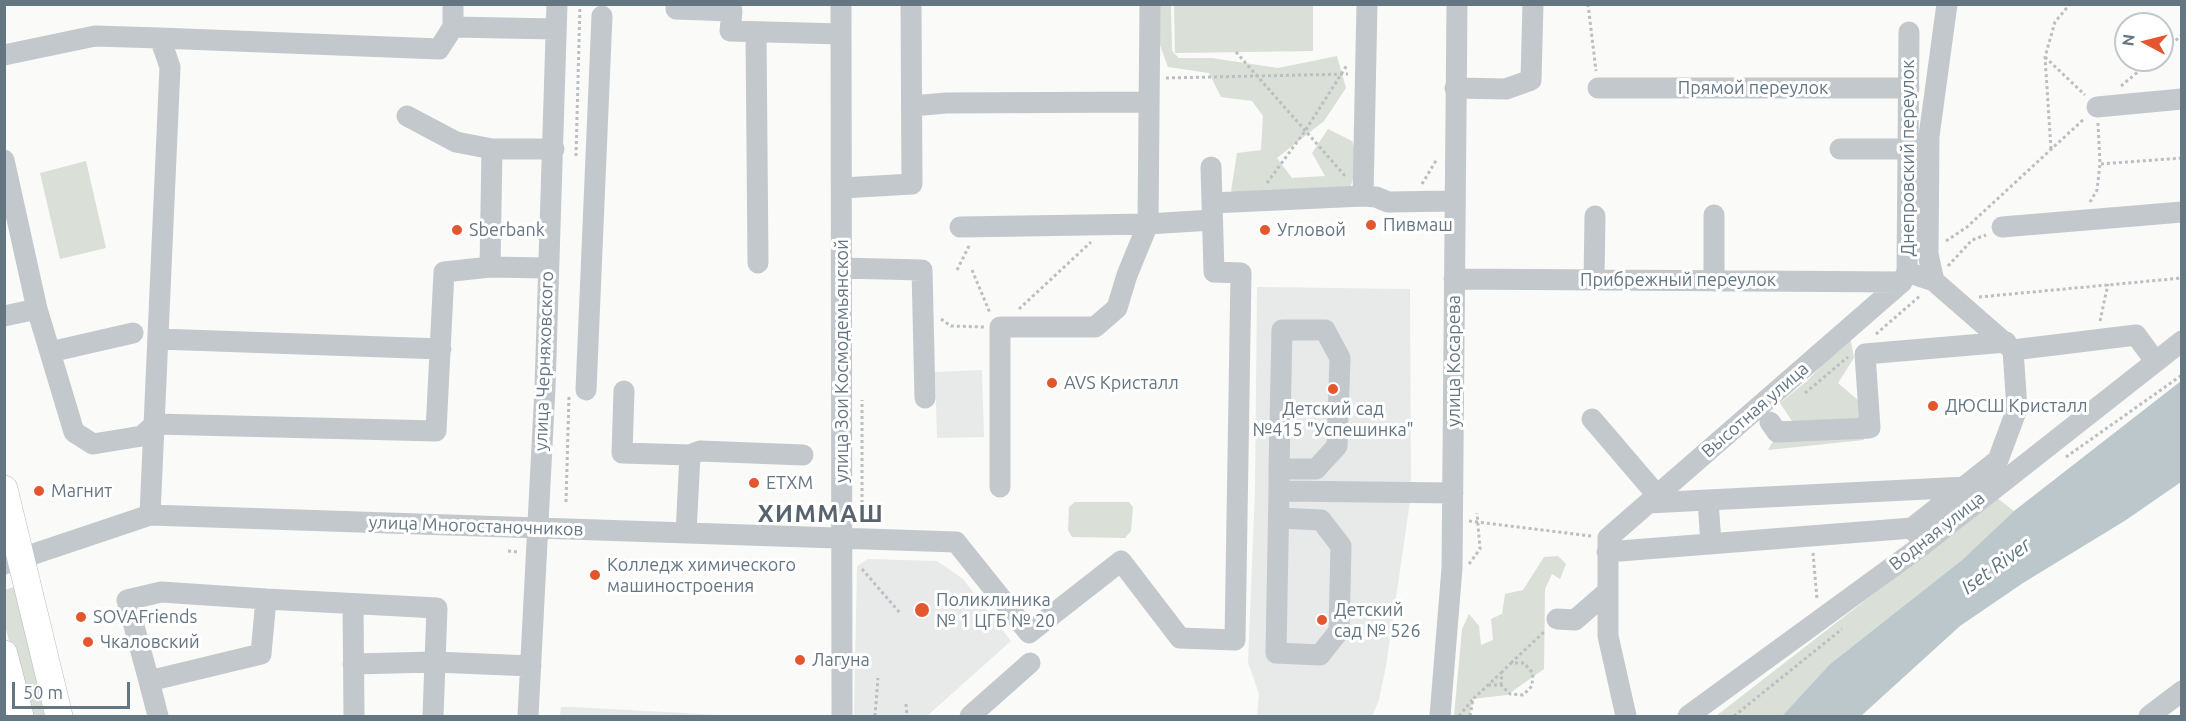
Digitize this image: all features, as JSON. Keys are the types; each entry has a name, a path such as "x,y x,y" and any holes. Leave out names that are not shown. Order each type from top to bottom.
{"main road":[{"path":"4,489 13,561 59,717"},
{"path":"4,654 20,717"}],"street":[{"path":"4,55 95,36 439,49 453,27 453,4"},
{"name":"улица Черняховского","path":"528,717 545,388 557,4"},
{"path":"676,4 676,9 732,11 730,31 841,34"},
{"name":"улица Зои Космодемьянской","path":"841,4 842,717"},
{"path":"842,188 912,184 912,4"},
{"path":"1000,487 1000,327 1095,327 1117,315 1127,275 1148,224 1150,4"},
{"path":"1363,196 1367,4"},
{"name":"улица Косарева","path":"1440,717 1452,568 1457,4"},
{"path":"1455,88 1506,89 1531,80 1533,4"},
{"path":"1947,4 1929,136 1928,254 1934,281 2009,346 2017,409 1988,492"},
{"path":"586,390 602,16"},
{"path":"453,27 556,28"},
{"path":"756,32 758,263"},
{"name":"Днепровский переулок","path":"1905,277 1909,32"},
{"path":"150,515 170,67 160,38"},
{"name":"Прямой переулок","path":"1598,88 1909,88"},
{"path":"2097,107 2181,99"},
{"path":"912,106 946,103 1149,102"},
{"path":"407,116 456,142 492,149 554,149"},
{"path":"490,267 492,149"},
{"path":"1840,149 1908,149"},
{"path":"4,160 37,309 74,432 93,444 142,436 155,424 436,431 444,272 490,267 547,268"},
{"path":"1211,167 1212,212"},
{"path":"969,227 1148,224 1212,212 1253,201 1363,196 1376,197 1388,202 1455,201"},
{"name":"улица Многостаночников","path":"13,561 150,515 956,543 1029,633 1121,561 1180,638 1235,640 1241,273 1214,272 1212,212"},
{"path":"2002,227 2181,212"},
{"path":"1714,215 1714,280"},
{"path":"1594,280 1595,216"},
{"path":"842,268 922,270 925,398"},
{"name":"Прибрежный переулок","path":"1454,279 1714,280 1905,277 1934,281"},
{"name":"Высотная улица","path":"1607,545 1653,499 1905,277"},
{"path":"4,316 37,309"},
{"path":"1278,518 1321,520 1341,546 1339,631 1320,655 1275,653 1282,330 1325,330 1340,357 1337,446 1316,469 1280,469"},
{"path":"50,352 133,333"},
{"path":"1770,422 1777,432 1870,428 1865,354 2107,340 2136,335 2155,361"},
{"path":"159,339 441,349"},
{"name":"Водная улица","path":"1688,717 1918,536 1988,492 2181,341"},
{"path":"624,391 622,453 690,455 700,451 803,455"},
{"path":"1592,418 1653,499 1708,500 1966,487"},
{"path":"686,532 690,455"},
{"path":"1626,717 1608,636 1607,545 1711,544 1812,536 1918,536 1966,487 1998,460"},
{"path":"1279,491 1453,493"},
{"path":"1708,500 1711,544"},
{"path":"151,715 148,681 127,600 161,592 437,608 433,717"},
{"path":"1557,619 1575,620 1606,593"},
{"path":"148,681 261,654 266,599"},
{"path":"353,604 354,717"},
{"path":"352,664 435,662 531,666"},
{"path":"969,717 1030,663"},
{"path":"2149,717 2181,691"}],"path":[{"path":"1588,4 1593,25 1598,88"},
{"path":"2052,148 2044,57 2055,22 2070,4"},
{"path":"1253,201 1305,131 1366,36"},
{"path":"1236,52 1363,196"},
{"path":"2044,57 2097,107 2100,164 2097,190 2078,221"},
{"path":"1928,254 1966,227 2138,72"},
{"path":"1149,78 1259,78 1365,74"},
{"path":"2100,164 2181,158"},
{"path":"923,306 951,326 1000,327 1110,225"},
{"path":"957,270 969,227"},
{"path":"972,270 985,305 1000,327"},
{"path":"1954,299 2181,278"},
{"path":"2107,340 2100,321 2106,303 2108,284"},
{"path":"1452,568 1471,563 1480,549 1478,513"},
{"path":"1453,519 1607,545"},
{"path":"1812,536 1817,599"},
{"path":"508,551 520,552"},
{"path":"862,569 900,613"},
{"path":"1459,717 1473,699 1557,619"},
{"path":"1488,685 1501,685 1510,694 1523,695 1532,686 1533,673 1524,663 1511,663"},
{"path":"1501,685 1502,672"},
{"path":"875,717 878,678"},
{"path":"1470,717 1473,699"},
{"path":"906,704 907,717"}],"shaded area":[{"path":"1158,5 1171,5 1172,51 1179,58 1212,58 1278,68 1337,56 1346,88 1324,121 1277,158 1292,178 1325,176 1312,153 1328,129 1352,141 1358,160 1350,189 1247,196 1231,191 1237,153 1261,150 1263,116 1252,101 1221,97 1209,73 1168,67 1157,37"},
{"path":"1174,5 1313,5 1313,51 1175,53"},
{"path":"86,161 106,248 60,259 40,173"},
{"path":"1257,287 1410,289 1411,495 1386,666 1379,700 1372,716 1257,716 1259,694 1248,662 1255,490"},
{"path":"1850,336 1854,358 1838,383 1859,401 1864,440 1768,450 1773,441 1796,427 1780,403 1807,381"},
{"path":"982,370 984,437 937,438 935,372"},
{"path":"1997,498 2014,511 1962,560 1830,664 1782,716 1716,716"},
{"path":"1075,502 1129,502 1133,507 1131,531 1125,538 1072,537 1068,530 1069,507"},
{"path":"1558,556 1566,564 1560,579 1552,574 1545,589 1544,669 1507,695 1472,699 1470,716 1454,716 1462,629 1469,614 1479,626 1481,645 1493,640 1491,619 1502,614 1505,594 1523,590 1544,557"},
{"name":"Поликлиника № 1 ЦГБ № 20","path":"868,559 937,561 963,579 1011,641 927,716 854,716 857,566"},
{"path":"21,585 54,716 28,716 5,625 4,590"},
{"path":"561,707 573,707 739,716 560,716"}],"water":[{"name":"Iset River","path":"2181,381 2181,482 2126,520 2023,583 1960,626 1861,716 1782,716 1830,664 1962,560 2014,511"}],"place":[{"name":"Пивмаш","path":"1371,225"},
{"name":"Sberbank","path":"457,230"},
{"name":"Угловой","path":"1265,230"},
{"name":"AVS Кристалл","path":"1052,383"},
{"name":"Детский сад №415 \"Успешинка\"","path":"1333,389"},
{"name":"ДЮСШ Кристалл","path":"1933,406"},
{"name":"ЕТХМ","path":"754,483"},
{"name":"Магнит","path":"39,491"},
{"name":"Колледж химического машиностроения","path":"595,575"},
{"name":"Поликлиника № 1 ЦГБ № 20","path":"922,610"},
{"name":"SOVAFriends","path":"81,617"},
{"name":"Детcкий сад № 526","path":"1322,620"},
{"name":"Чкаловский","path":"88,642"},
{"name":"Лагуна","path":"800,660"}],"district":[{"name":"ХИММАШ","path":"821,514"}]}
